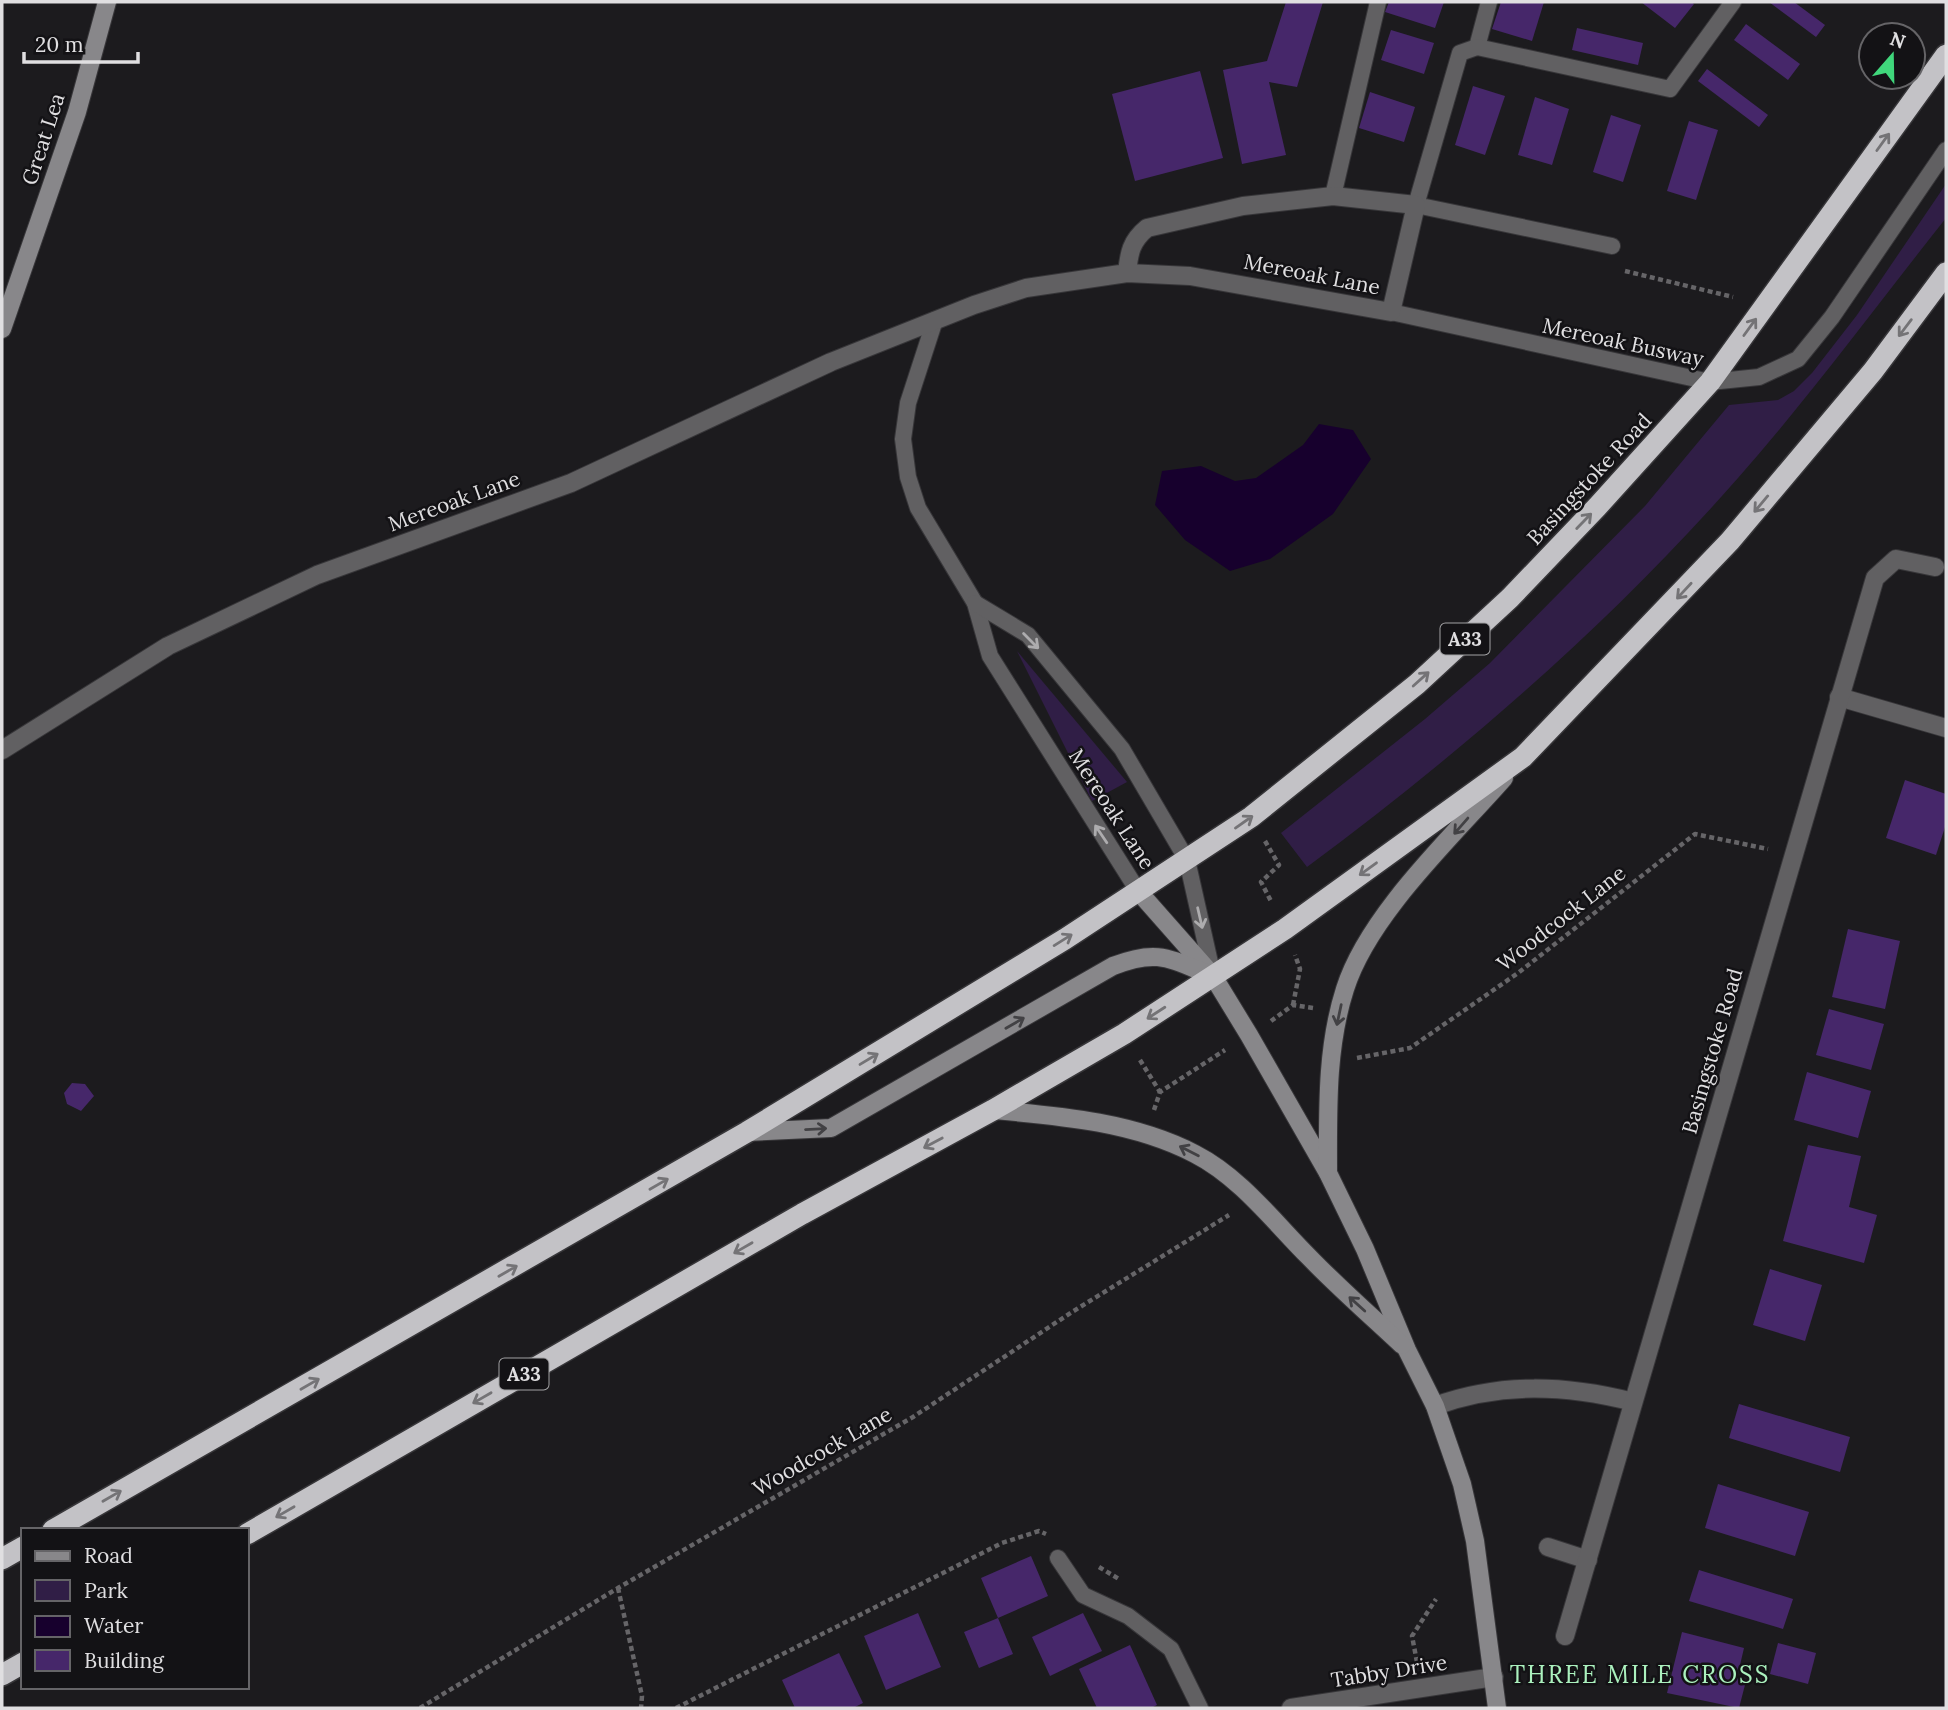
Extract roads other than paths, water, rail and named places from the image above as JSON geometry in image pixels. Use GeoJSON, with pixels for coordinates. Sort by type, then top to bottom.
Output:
{"type":"FeatureCollection","features":[{"type":"Feature","properties":{"kind":"highway","name":"Basingstoke Road"},"geometry":{"type":"LineString","coordinates":[[1138,891],[1251,817],[1417,684],[1510,598],[1606,498],[1710,382],[1946,55]]}},
{"type":"Feature","properties":{"kind":"highway","name":"A33"},"geometry":{"type":"LineString","coordinates":[[248,1533],[802,1214],[993,1110],[1124,1034],[1285,929],[1522,757],[1730,541],[1873,371],[1946,273]]}},
{"type":"Feature","properties":{"kind":"highway","name":"A33"},"geometry":{"type":"LineString","coordinates":[[56,1528],[747,1132],[1138,891]]}},
{"type":"Feature","properties":{"kind":"highway"},"geometry":{"type":"LineString","coordinates":[[2,1559],[21,1548]]}},
{"type":"Feature","properties":{"kind":"highway"},"geometry":{"type":"LineString","coordinates":[[2,1675],[21,1664]]}},
{"type":"Feature","properties":{"kind":"street","name":"Great Lea"},"geometry":{"type":"LineString","coordinates":[[2,328],[77,112],[107,2]]}},
{"type":"Feature","properties":{"kind":"street"},"geometry":{"type":"LineString","coordinates":[[1127,273],[1129,251],[1135,237],[1147,228],[1243,206],[1334,196],[1416,205]]}},
{"type":"Feature","properties":{"kind":"street","name":"Mereoak Lane"},"geometry":{"type":"LineString","coordinates":[[2,750],[168,646],[317,575],[571,483],[831,362],[935,320],[1026,288],[1127,273],[1190,276],[1391,312],[1416,205]]}},
{"type":"Feature","properties":{"kind":"street","name":"Basingstoke Road"},"geometry":{"type":"LineString","coordinates":[[1565,1636],[1875,578],[1896,559],[1936,567]]}},
{"type":"Feature","properties":{"kind":"street"},"geometry":{"type":"LineString","coordinates":[[1839,696],[1946,728]]}},
{"type":"Feature","properties":{"kind":"street"},"geometry":{"type":"LineString","coordinates":[[1328,1173],[1329,1071],[1339,1011],[1360,955],[1398,898],[1522,757]]}},
{"type":"Feature","properties":{"kind":"street"},"geometry":{"type":"LineString","coordinates":[[1138,891],[1213,976],[1328,1173],[1435,1406],[1467,1507],[1497,1708]]}},
{"type":"Feature","properties":{"kind":"street"},"geometry":{"type":"LineString","coordinates":[[747,1132],[831,1128],[1113,966],[1141,955],[1161,956],[1213,976]]}},
{"type":"Feature","properties":{"kind":"street"},"geometry":{"type":"LineString","coordinates":[[993,1110],[1059,1116],[1146,1134],[1198,1155],[1238,1184],[1333,1282],[1407,1350]]}},
{"type":"Feature","properties":{"kind":"street"},"geometry":{"type":"LineString","coordinates":[[1435,1406],[1469,1394],[1522,1387],[1593,1392],[1633,1402]]}},
{"type":"Feature","properties":{"kind":"street"},"geometry":{"type":"LineString","coordinates":[[1548,1547],[1588,1560]]}},
{"type":"Feature","properties":{"kind":"street","name":"Tabby Drive"},"geometry":{"type":"LineString","coordinates":[[1291,1708],[1494,1677]]}},
{"type":"Feature","properties":{"kind":"lane"},"geometry":{"type":"LineString","coordinates":[[1334,196],[1378,2]]}},
{"type":"Feature","properties":{"kind":"lane"},"geometry":{"type":"LineString","coordinates":[[1477,47],[1489,2]]}},
{"type":"Feature","properties":{"kind":"lane"},"geometry":{"type":"LineString","coordinates":[[1612,246],[1416,205],[1460,53],[1477,47],[1670,89],[1733,2]]}},
{"type":"Feature","properties":{"kind":"lane","name":"Mereoak Busway"},"geometry":{"type":"LineString","coordinates":[[1391,312],[1710,382],[1759,377],[1798,359],[1832,317],[1946,150]]}},
{"type":"Feature","properties":{"kind":"lane","name":"Mereoak Lane"},"geometry":{"type":"LineString","coordinates":[[935,320],[908,404],[903,439],[918,508],[975,603],[990,656],[1034,730],[1138,891]]}},
{"type":"Feature","properties":{"kind":"lane","name":"Mereoak Lane"},"geometry":{"type":"LineString","coordinates":[[975,603],[1028,635],[1073,688],[1122,750],[1187,860]]}},
{"type":"Feature","properties":{"kind":"lane"},"geometry":{"type":"LineString","coordinates":[[1187,860],[1213,976]]}},
{"type":"Feature","properties":{"kind":"lane"},"geometry":{"type":"LineString","coordinates":[[1058,1558],[1083,1595],[1128,1616],[1171,1649],[1200,1708]]}},
{"type":"Feature","properties":{"kind":"water"},"geometry":{"type":"Polygon","coordinates":[[[1319,424],[1353,430],[1371,459],[1333,514],[1270,559],[1230,571],[1185,540],[1155,505],[1162,471],[1201,466],[1235,481],[1256,478],[1303,445],[1319,424]]]}},
{"type":"Feature","properties":{"kind":"district","name":"THREE MILE CROSS"},"geometry":{"type":"Point","coordinates":[1640,1674]}}]}
